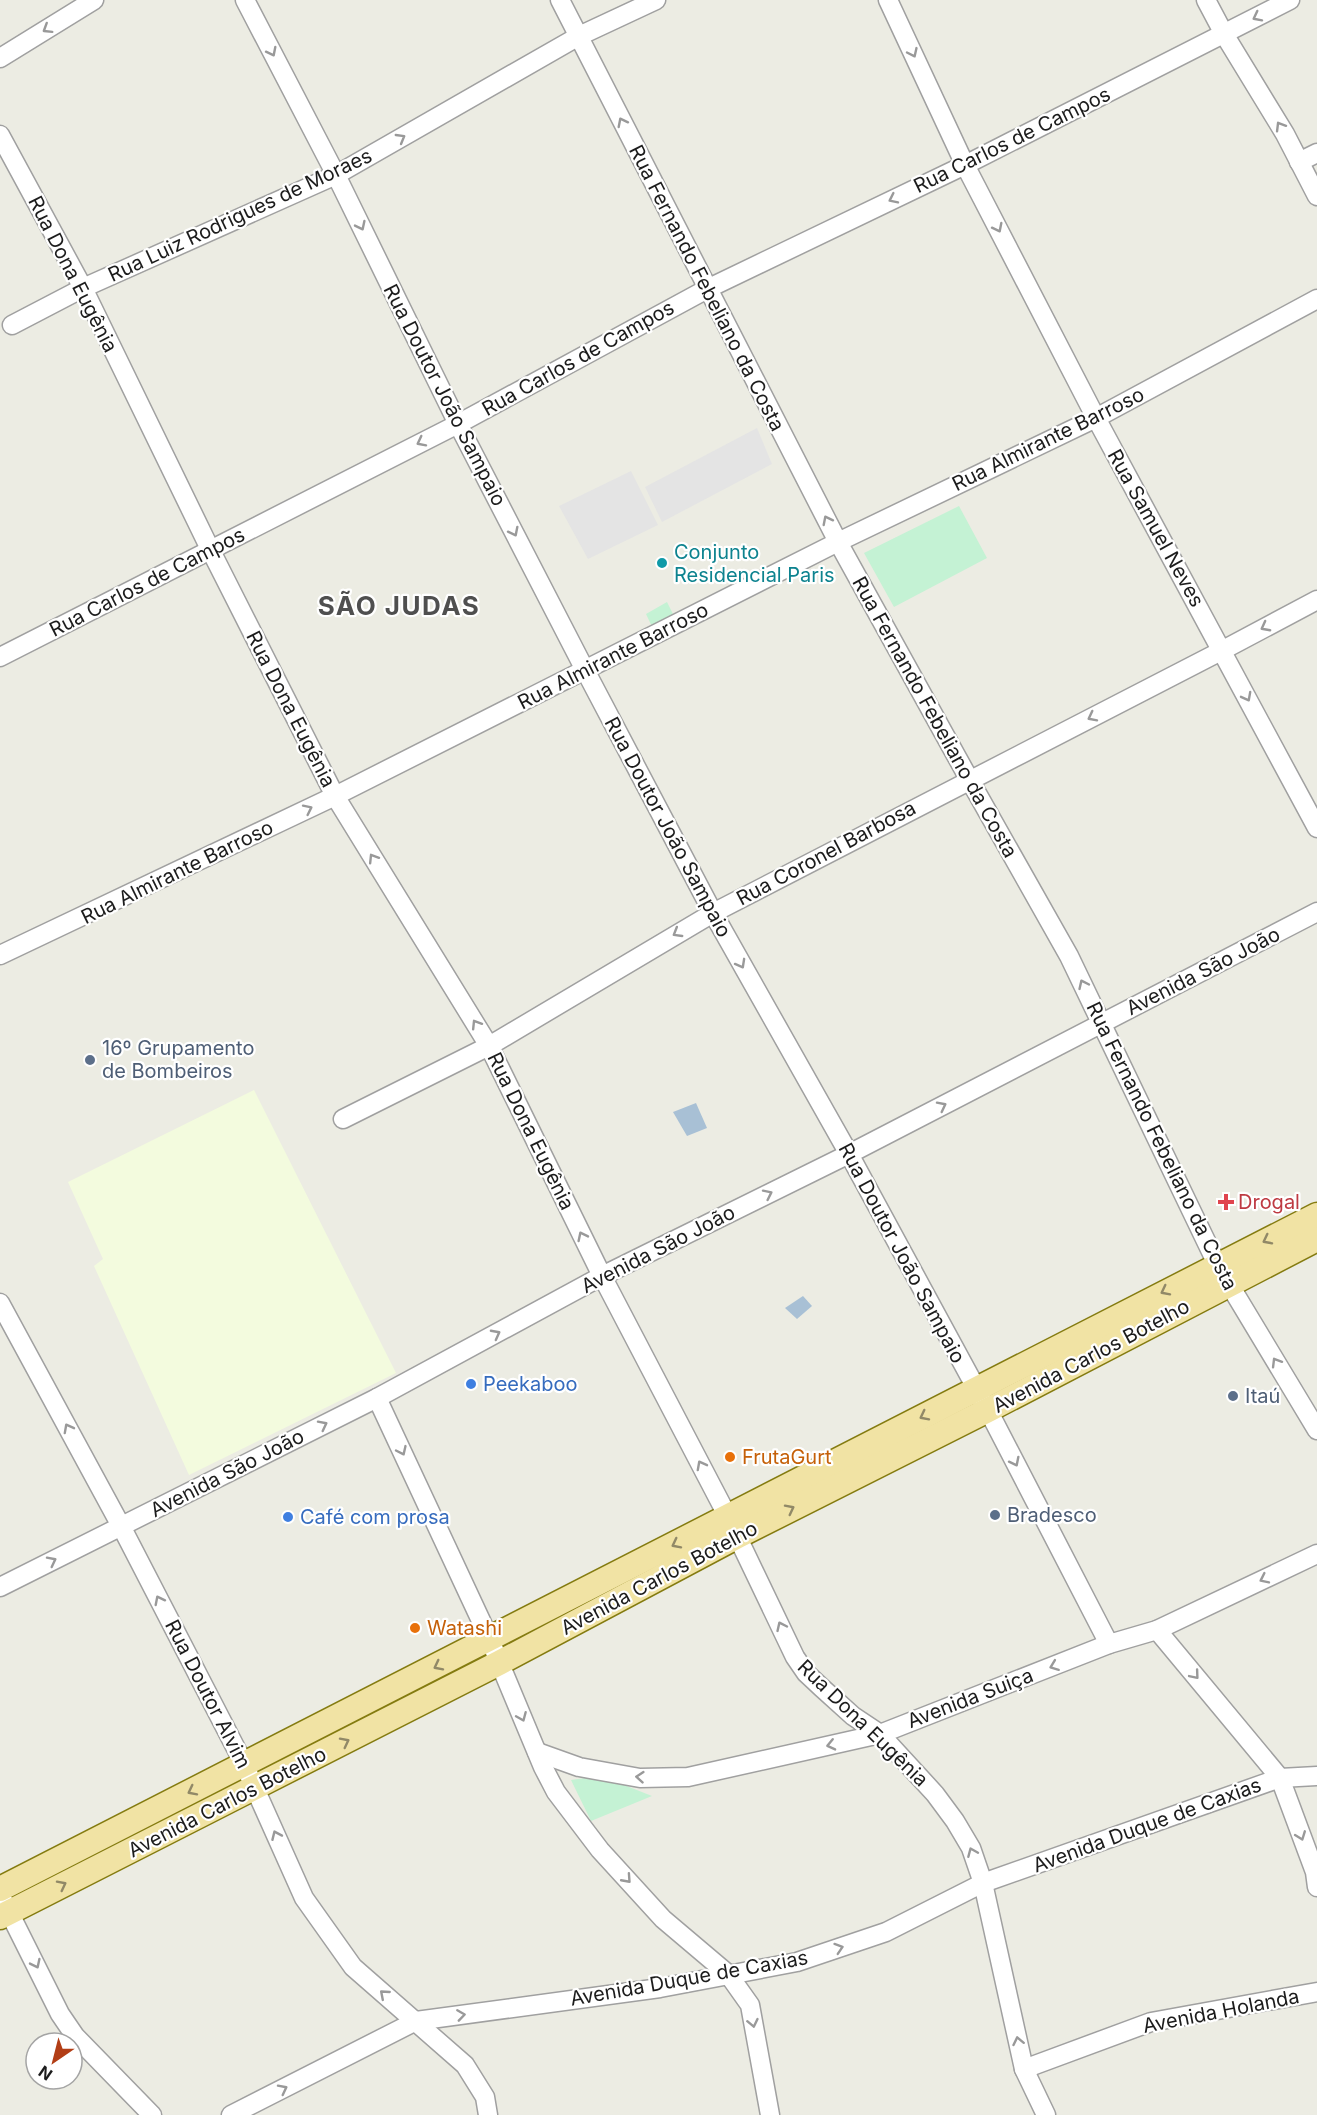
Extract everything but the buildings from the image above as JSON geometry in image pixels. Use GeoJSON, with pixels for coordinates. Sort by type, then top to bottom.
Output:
{"type":"FeatureCollection","features":[{"type":"Feature","properties":{"kind":"main road","name":"Avenida Carlos Botelho"},"geometry":{"type":"LineString","coordinates":[[0,1890],[490,1640],[988,1410],[1223,1274],[1317,1215]]}},
{"type":"Feature","properties":{"kind":"main road","name":"Avenida Carlos Botelho"},"geometry":{"type":"LineString","coordinates":[[3,1908],[255,1788],[499,1663],[733,1526],[976,1389],[1223,1274],[1317,1239]]}},
{"type":"Feature","properties":{"kind":"street"},"geometry":{"type":"LineString","coordinates":[[0,58],[94,0]]}},
{"type":"Feature","properties":{"kind":"street","name":"Rua Doutor João Sampaio"},"geometry":{"type":"LineString","coordinates":[[245,0],[336,176],[458,424],[585,670],[713,913],[849,1154],[988,1410],[1109,1644]]}},
{"type":"Feature","properties":{"kind":"street","name":"Rua Fernando Febeliano da Costa"},"geometry":{"type":"LineString","coordinates":[[560,0],[838,542],[1069,956],[1223,1274],[1317,1430]]}},
{"type":"Feature","properties":{"kind":"street","name":"Rua Luiz Rodrigues de Moraes"},"geometry":{"type":"LineString","coordinates":[[12,325],[82,288],[336,176],[579,36],[656,0]]}},
{"type":"Feature","properties":{"kind":"street","name":"Rua Samuel Neves"},"geometry":{"type":"LineString","coordinates":[[888,0],[965,165],[1096,418],[1317,828]]}},
{"type":"Feature","properties":{"kind":"street"},"geometry":{"type":"LineString","coordinates":[[1206,0],[1285,134],[1317,196]]}},
{"type":"Feature","properties":{"kind":"street","name":"Rua Carlos de Campos"},"geometry":{"type":"LineString","coordinates":[[0,657],[458,424],[707,288],[965,165],[1290,0]]}},
{"type":"Feature","properties":{"kind":"street","name":"Rua Dona Eugênia"},"geometry":{"type":"LineString","coordinates":[[0,135],[82,288],[335,796],[489,1046],[602,1276],[733,1526],[795,1657],[806,1673],[853,1716],[880,1734],[935,1794],[956,1821],[971,1848],[984,1883],[1024,2069],[1046,2115]]}},
{"type":"Feature","properties":{"kind":"street"},"geometry":{"type":"LineString","coordinates":[[1299,162],[1317,153]]}},
{"type":"Feature","properties":{"kind":"street","name":"Rua Almirante Barroso"},"geometry":{"type":"LineString","coordinates":[[0,956],[335,796],[838,542],[1096,418],[1317,299]]}},
{"type":"Feature","properties":{"kind":"street","name":"Rua Coronel Barbosa"},"geometry":{"type":"LineString","coordinates":[[343,1119],[489,1046],[713,913],[1317,600]]}},
{"type":"Feature","properties":{"kind":"street","name":"Avenida São João"},"geometry":{"type":"LineString","coordinates":[[0,1587],[377,1398],[602,1276],[849,1154],[1317,912]]}},
{"type":"Feature","properties":{"kind":"street","name":"Rua Doutor Alvim"},"geometry":{"type":"LineString","coordinates":[[0,1303],[121,1526],[244,1764],[304,1898],[353,1966],[465,2065],[485,2097],[488,2115]]}},
{"type":"Feature","properties":{"kind":"street"},"geometry":{"type":"LineString","coordinates":[[377,1398],[490,1640],[556,1792],[600,1850],[663,1919],[728,1974],[750,2005],[770,2115]]}},
{"type":"Feature","properties":{"kind":"street","name":"Avenida Suiça"},"geometry":{"type":"LineString","coordinates":[[537,1752],[579,1767],[640,1778],[688,1777],[880,1734],[1109,1644],[1157,1630],[1317,1554]]}},
{"type":"Feature","properties":{"kind":"street"},"geometry":{"type":"LineString","coordinates":[[1157,1630],[1280,1778],[1315,1872],[1317,1887]]}},
{"type":"Feature","properties":{"kind":"street","name":"Avenida Duque de Caxias"},"geometry":{"type":"LineString","coordinates":[[231,2115],[416,2021],[603,1996],[797,1962],[886,1932],[984,1883],[1280,1778],[1317,1776]]}},
{"type":"Feature","properties":{"kind":"street"},"geometry":{"type":"LineString","coordinates":[[3,1908],[75,2036],[152,2115]]}},
{"type":"Feature","properties":{"kind":"street","name":"Avenida Holanda"},"geometry":{"type":"LineString","coordinates":[[1024,2069],[1151,2022],[1317,1992]]}},
{"type":"Feature","properties":{"kind":"shaded area"},"geometry":{"type":"Polygon","coordinates":[[[757,428],[772,464],[662,522],[645,487],[757,428]]]}},
{"type":"Feature","properties":{"kind":"shaded area"},"geometry":{"type":"Polygon","coordinates":[[[631,471],[658,525],[588,559],[559,506],[631,471]]]}},
{"type":"Feature","properties":{"kind":"shaded area"},"geometry":{"type":"Polygon","coordinates":[[[959,506],[987,558],[894,607],[864,553],[959,506]]]}},
{"type":"Feature","properties":{"kind":"shaded area"},"geometry":{"type":"Polygon","coordinates":[[[667,602],[676,620],[654,631],[646,614],[667,602]]]}},
{"type":"Feature","properties":{"kind":"shaded area"},"geometry":{"type":"Polygon","coordinates":[[[254,1090],[396,1373],[189,1475],[94,1266],[103,1259],[68,1182],[254,1090]]]}},
{"type":"Feature","properties":{"kind":"shaded area"},"geometry":{"type":"Polygon","coordinates":[[[592,1777],[614,1781],[652,1796],[591,1821],[571,1780],[592,1777]]]}},
{"type":"Feature","properties":{"kind":"water"},"geometry":{"type":"Polygon","coordinates":[[[696,1103],[707,1128],[687,1136],[673,1112],[696,1103]]]}},
{"type":"Feature","properties":{"kind":"water"},"geometry":{"type":"Polygon","coordinates":[[[803,1296],[812,1306],[797,1319],[785,1308],[803,1296]]]}},
{"type":"Feature","properties":{"kind":"place","name":"Conjunto Residencial Paris"},"geometry":{"type":"Point","coordinates":[662,563]}},
{"type":"Feature","properties":{"kind":"place","name":"16º Grupamento de Bombeiros"},"geometry":{"type":"Point","coordinates":[90,1060]}},
{"type":"Feature","properties":{"kind":"place","name":"Drogal"},"geometry":{"type":"Point","coordinates":[1226,1202]}},
{"type":"Feature","properties":{"kind":"place","name":"Peekaboo"},"geometry":{"type":"Point","coordinates":[471,1384]}},
{"type":"Feature","properties":{"kind":"place","name":"Itaú"},"geometry":{"type":"Point","coordinates":[1233,1396]}},
{"type":"Feature","properties":{"kind":"place","name":"FrutaGurt"},"geometry":{"type":"Point","coordinates":[730,1457]}},
{"type":"Feature","properties":{"kind":"place","name":"Bradesco"},"geometry":{"type":"Point","coordinates":[995,1515]}},
{"type":"Feature","properties":{"kind":"place","name":"Café com prosa"},"geometry":{"type":"Point","coordinates":[288,1517]}},
{"type":"Feature","properties":{"kind":"place","name":"Watashi"},"geometry":{"type":"Point","coordinates":[415,1628]}},
{"type":"Feature","properties":{"kind":"district","name":"SÃO JUDAS"},"geometry":{"type":"Point","coordinates":[399,605]}}]}
